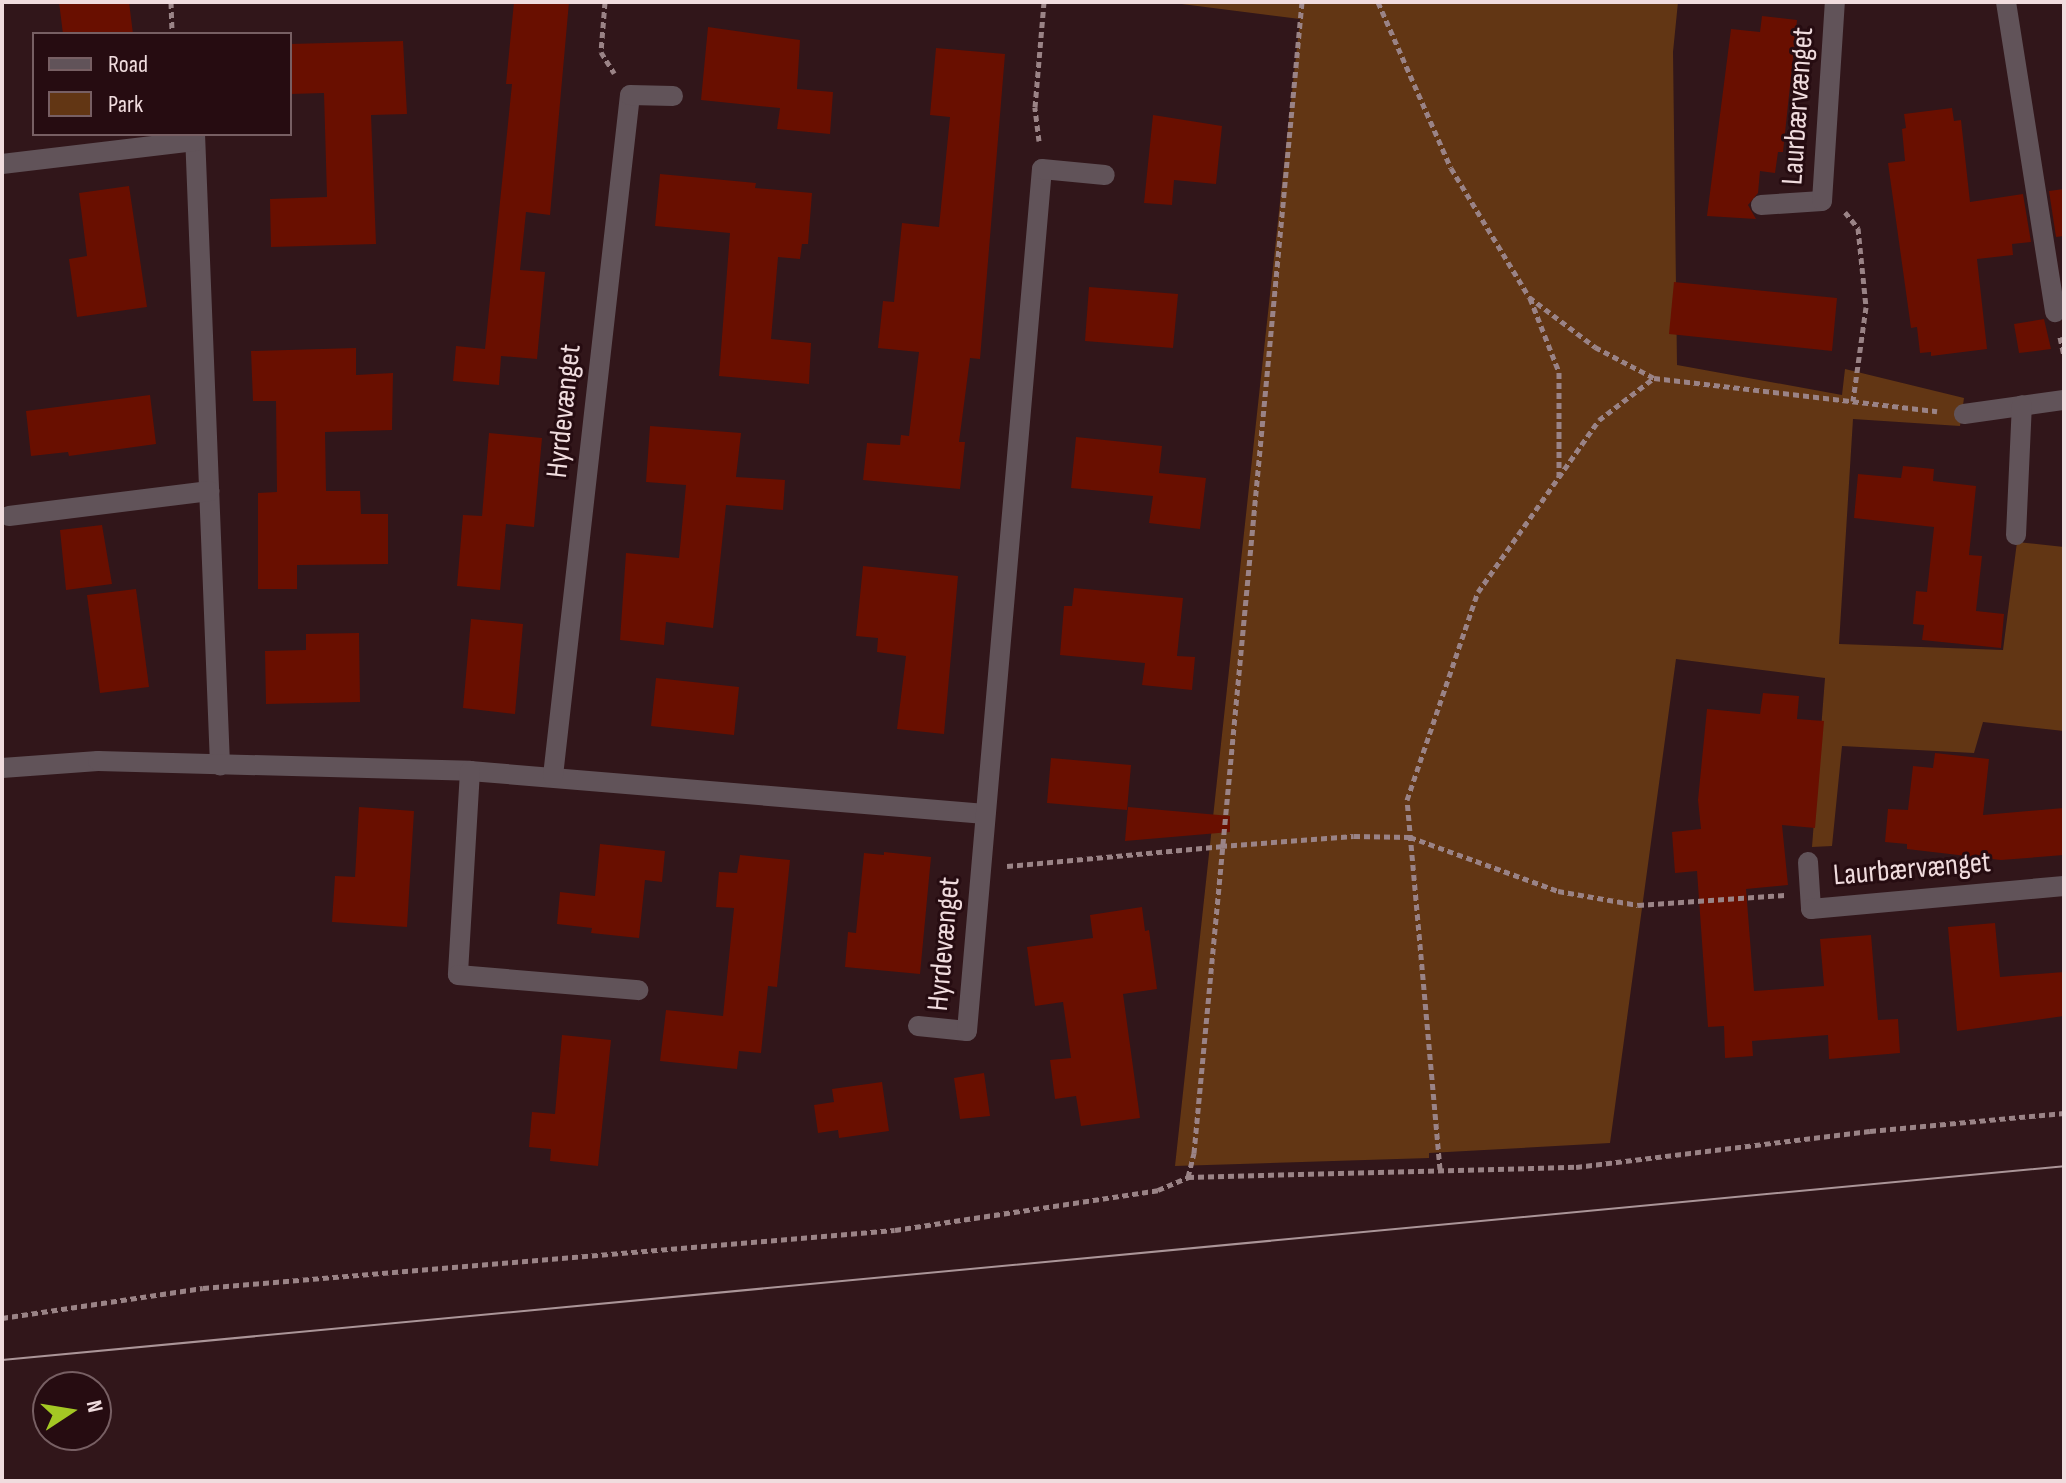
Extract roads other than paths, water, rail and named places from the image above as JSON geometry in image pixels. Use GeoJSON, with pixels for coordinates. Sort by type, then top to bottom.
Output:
{"type":"FeatureCollection","features":[{"type":"Feature","properties":{"kind":"street","name":"Laurbærvænget"},"geometry":{"type":"LineString","coordinates":[[1761,205],[1822,201],[1835,2]]}},
{"type":"Feature","properties":{"kind":"street"},"geometry":{"type":"LineString","coordinates":[[2006,2],[2055,312]]}},
{"type":"Feature","properties":{"kind":"street","name":"Hyrdevænget"},"geometry":{"type":"LineString","coordinates":[[553,776],[630,95],[673,96]]}},
{"type":"Feature","properties":{"kind":"street"},"geometry":{"type":"LineString","coordinates":[[2,164],[195,138],[220,766]]}},
{"type":"Feature","properties":{"kind":"street","name":"Hyrdevænget"},"geometry":{"type":"LineString","coordinates":[[918,1026],[967,1031],[1042,169],[1105,175]]}},
{"type":"Feature","properties":{"kind":"street"},"geometry":{"type":"LineString","coordinates":[[1964,414],[2064,400]]}},
{"type":"Feature","properties":{"kind":"street"},"geometry":{"type":"LineString","coordinates":[[2016,535],[2022,405]]}},
{"type":"Feature","properties":{"kind":"street"},"geometry":{"type":"LineString","coordinates":[[9,516],[209,491]]}},
{"type":"Feature","properties":{"kind":"street"},"geometry":{"type":"LineString","coordinates":[[2,768],[98,761],[470,771],[985,814]]}},
{"type":"Feature","properties":{"kind":"street"},"geometry":{"type":"LineString","coordinates":[[470,771],[458,975],[638,990]]}},
{"type":"Feature","properties":{"kind":"street","name":"Laurbærvænget"},"geometry":{"type":"LineString","coordinates":[[1808,862],[1811,909],[2064,886]]}},
{"type":"Feature","properties":{"kind":"tram line"},"geometry":{"type":"LineString","coordinates":[[2,1360],[2064,1166]]}}]}
